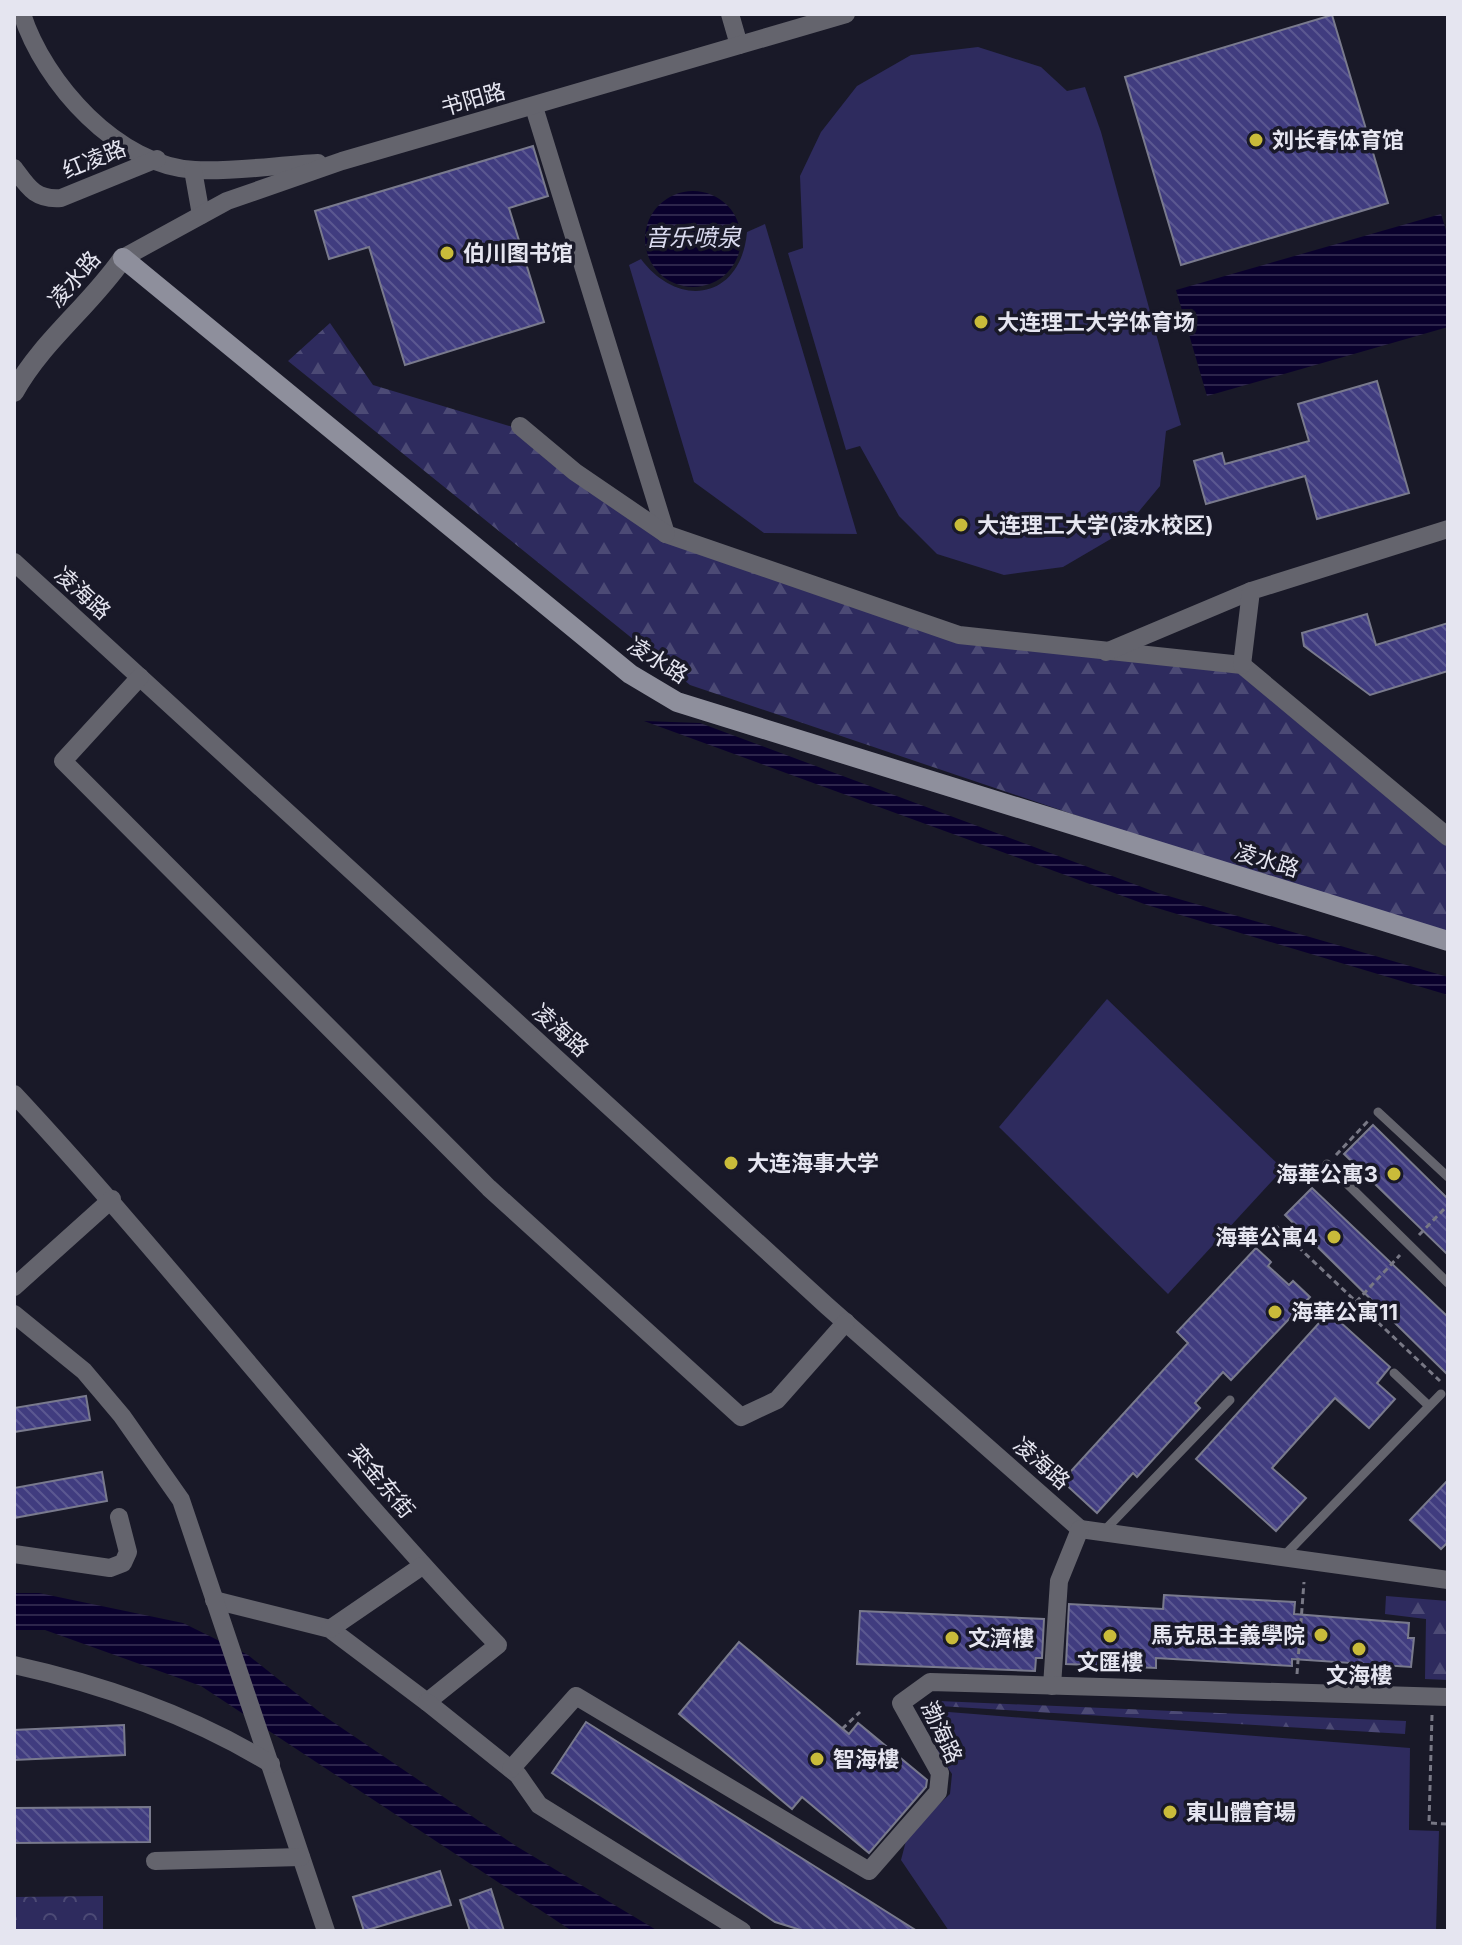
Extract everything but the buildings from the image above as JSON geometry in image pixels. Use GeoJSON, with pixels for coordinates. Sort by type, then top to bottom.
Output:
{"type":"FeatureCollection","features":[{"type":"Feature","properties":{"kind":"main road","name":"凌水路"},"geometry":{"type":"LineString","coordinates":[[123,258],[630,674],[677,702],[1448,941]]}},
{"type":"Feature","properties":{"kind":"street"},"geometry":{"type":"LineString","coordinates":[[22,14],[32,44],[75,105],[132,152],[193,170],[342,161]]}},
{"type":"Feature","properties":{"kind":"street"},"geometry":{"type":"LineString","coordinates":[[730,14],[739,45]]}},
{"type":"Feature","properties":{"kind":"street","name":"书阳路"},"geometry":{"type":"LineString","coordinates":[[123,258],[227,201],[342,161],[846,14]]}},
{"type":"Feature","properties":{"kind":"street"},"geometry":{"type":"LineString","coordinates":[[534,107],[666,534]]}},
{"type":"Feature","properties":{"kind":"street","name":"红凌路"},"geometry":{"type":"LineString","coordinates":[[14,168],[32,193],[44,199],[61,198],[157,159]]}},
{"type":"Feature","properties":{"kind":"street"},"geometry":{"type":"LineString","coordinates":[[193,170],[201,215]]}},
{"type":"Feature","properties":{"kind":"street","name":"凌水路"},"geometry":{"type":"LineString","coordinates":[[14,392],[28,367],[109,279],[123,258]]}},
{"type":"Feature","properties":{"kind":"street"},"geometry":{"type":"LineString","coordinates":[[520,426],[575,472],[666,534],[959,635],[1104,653],[1242,665],[1448,837]]}},
{"type":"Feature","properties":{"kind":"street"},"geometry":{"type":"LineString","coordinates":[[1104,653],[1251,591],[1448,529]]}},
{"type":"Feature","properties":{"kind":"street","name":"凌海路"},"geometry":{"type":"LineString","coordinates":[[14,562],[846,1322],[1080,1529]]}},
{"type":"Feature","properties":{"kind":"street"},"geometry":{"type":"LineString","coordinates":[[1242,665],[1251,591]]}},
{"type":"Feature","properties":{"kind":"street"},"geometry":{"type":"LineString","coordinates":[[140,677],[63,761],[500,1198],[741,1417],[777,1400],[846,1322]]}},
{"type":"Feature","properties":{"kind":"street","name":"栾金东街"},"geometry":{"type":"LineString","coordinates":[[14,1094],[112,1199],[422,1566],[498,1645],[427,1702]]}},
{"type":"Feature","properties":{"kind":"street"},"geometry":{"type":"LineString","coordinates":[[14,1287],[112,1199]]}},
{"type":"Feature","properties":{"kind":"street"},"geometry":{"type":"LineString","coordinates":[[14,1314],[84,1371],[122,1416],[181,1500],[326,1931]]}},
{"type":"Feature","properties":{"kind":"street"},"geometry":{"type":"LineString","coordinates":[[14,1554],[110,1568],[123,1563],[128,1552],[119,1517]]}},
{"type":"Feature","properties":{"kind":"street"},"geometry":{"type":"LineString","coordinates":[[1052,1686],[1059,1581],[1080,1529],[1448,1580]]}},
{"type":"Feature","properties":{"kind":"street"},"geometry":{"type":"LineString","coordinates":[[330,1629],[422,1566]]}},
{"type":"Feature","properties":{"kind":"street"},"geometry":{"type":"LineString","coordinates":[[217,1609],[330,1629],[511,1769],[539,1805],[742,1931]]}},
{"type":"Feature","properties":{"kind":"street"},"geometry":{"type":"LineString","coordinates":[[14,1665],[116,1691],[167,1710],[269,1758]]}},
{"type":"Feature","properties":{"kind":"street","name":"渤海路"},"geometry":{"type":"LineString","coordinates":[[511,1769],[576,1696],[869,1871],[938,1792],[940,1773],[901,1703],[930,1682],[1448,1697]]}},
{"type":"Feature","properties":{"kind":"street"},"geometry":{"type":"LineString","coordinates":[[155,1861],[301,1857]]}},
{"type":"Feature","properties":{"kind":"lane"},"geometry":{"type":"LineString","coordinates":[[1378,1112],[1448,1177]]}},
{"type":"Feature","properties":{"kind":"lane"},"geometry":{"type":"LineString","coordinates":[[1327,1164],[1448,1283]]}},
{"type":"Feature","properties":{"kind":"lane"},"geometry":{"type":"LineString","coordinates":[[1394,1373],[1429,1406]]}},
{"type":"Feature","properties":{"kind":"lane"},"geometry":{"type":"LineString","coordinates":[[1282,1558],[1444,1391]]}},
{"type":"Feature","properties":{"kind":"lane"},"geometry":{"type":"LineString","coordinates":[[1103,1532],[1230,1400]]}},
{"type":"Feature","properties":{"kind":"path"},"geometry":{"type":"LineString","coordinates":[[1327,1164],[1378,1112]]}},
{"type":"Feature","properties":{"kind":"path"},"geometry":{"type":"LineString","coordinates":[[1276,1226],[1444,1391]]}},
{"type":"Feature","properties":{"kind":"path"},"geometry":{"type":"LineString","coordinates":[[1296,1693],[1304,1582]]}},
{"type":"Feature","properties":{"kind":"path"},"geometry":{"type":"LineString","coordinates":[[842,1729],[860,1712]]}},
{"type":"Feature","properties":{"kind":"path"},"geometry":{"type":"LineString","coordinates":[[1433,1727],[1429,1823],[1448,1824]]}},
{"type":"Feature","properties":{"kind":"green space","name":"大连理工大学体育场"},"geometry":{"type":"Polygon","coordinates":[[[978,47],[1041,67],[1067,91],[1085,87],[1101,132],[1181,425],[1166,431],[1160,486],[1121,533],[1063,567],[1004,575],[937,554],[899,516],[860,446],[846,450],[788,253],[803,248],[800,176],[821,132],[857,86],[911,55],[978,47]]]}},
{"type":"Feature","properties":{"kind":"green space"},"geometry":{"type":"Polygon","coordinates":[[[765,224],[857,534],[764,533],[694,482],[629,265],[641,259],[656,275],[673,286],[690,291],[706,290],[721,283],[733,272],[742,254],[747,232],[765,224]]]}},
{"type":"Feature","properties":{"kind":"green space"},"geometry":{"type":"Polygon","coordinates":[[[330,323],[373,385],[526,431],[666,534],[959,635],[1242,665],[1448,838],[1448,941],[690,685],[288,361],[330,323]]]}},
{"type":"Feature","properties":{"kind":"green space"},"geometry":{"type":"Polygon","coordinates":[[[1107,999],[1283,1169],[1168,1294],[999,1127],[1107,999]]]}},
{"type":"Feature","properties":{"kind":"green space"},"geometry":{"type":"Polygon","coordinates":[[[1386,1596],[1448,1601],[1448,1680],[1425,1679],[1426,1619],[1385,1614],[1386,1596]]]}},
{"type":"Feature","properties":{"kind":"green space"},"geometry":{"type":"Polygon","coordinates":[[[939,1701],[1406,1721],[1405,1734],[939,1706],[939,1701]]]}},
{"type":"Feature","properties":{"kind":"green space","name":"東山體育場"},"geometry":{"type":"Polygon","coordinates":[[[936,1711],[1410,1748],[1409,1830],[1439,1831],[1436,1931],[949,1931],[901,1860],[908,1833],[950,1794],[952,1774],[937,1751],[936,1711]]]}},
{"type":"Feature","properties":{"kind":"green space"},"geometry":{"type":"Polygon","coordinates":[[[103,1896],[103,1931],[14,1931],[14,1897],[103,1896]]]}},
{"type":"Feature","properties":{"kind":"water","name":"音乐喷泉"},"geometry":{"type":"Polygon","coordinates":[[[693,191],[711,195],[727,205],[737,221],[741,239],[737,257],[727,273],[711,283],[693,287],[675,283],[659,273],[649,257],[645,239],[649,221],[659,205],[675,195],[693,191]]]}},
{"type":"Feature","properties":{"kind":"water"},"geometry":{"type":"Polygon","coordinates":[[[1441,214],[1448,237],[1448,327],[1207,396],[1176,290],[1441,214]]]}},
{"type":"Feature","properties":{"kind":"water"},"geometry":{"type":"Polygon","coordinates":[[[644,721],[700,723],[1158,893],[1448,977],[1448,995],[1147,905],[644,721]]]}},
{"type":"Feature","properties":{"kind":"water"},"geometry":{"type":"Polygon","coordinates":[[[14,1593],[39,1593],[183,1623],[248,1655],[327,1718],[516,1846],[658,1931],[572,1931],[201,1686],[45,1630],[14,1630],[14,1593]]]}},
{"type":"Feature","properties":{"kind":"place","name":"刘长春体育馆"},"geometry":{"type":"Point","coordinates":[1256,140]}},
{"type":"Feature","properties":{"kind":"place","name":"伯川图书馆"},"geometry":{"type":"Point","coordinates":[447,253]}},
{"type":"Feature","properties":{"kind":"place","name":"大连理工大学体育场"},"geometry":{"type":"Point","coordinates":[981,322]}},
{"type":"Feature","properties":{"kind":"place","name":"大连理工大学(凌水校区)"},"geometry":{"type":"Point","coordinates":[961,525]}},
{"type":"Feature","properties":{"kind":"place","name":"大连海事大学"},"geometry":{"type":"Point","coordinates":[731,1163]}},
{"type":"Feature","properties":{"kind":"place","name":"海華公寓3"},"geometry":{"type":"Point","coordinates":[1394,1174]}},
{"type":"Feature","properties":{"kind":"place","name":"海華公寓4"},"geometry":{"type":"Point","coordinates":[1334,1237]}},
{"type":"Feature","properties":{"kind":"place","name":"海華公寓11"},"geometry":{"type":"Point","coordinates":[1275,1312]}},
{"type":"Feature","properties":{"kind":"place","name":"馬克思主義學院"},"geometry":{"type":"Point","coordinates":[1321,1635]}},
{"type":"Feature","properties":{"kind":"place","name":"文匯樓"},"geometry":{"type":"Point","coordinates":[1110,1636]}},
{"type":"Feature","properties":{"kind":"place","name":"文濟樓"},"geometry":{"type":"Point","coordinates":[952,1638]}},
{"type":"Feature","properties":{"kind":"place","name":"文海樓"},"geometry":{"type":"Point","coordinates":[1359,1649]}},
{"type":"Feature","properties":{"kind":"place","name":"智海樓"},"geometry":{"type":"Point","coordinates":[817,1759]}},
{"type":"Feature","properties":{"kind":"place","name":"東山體育場"},"geometry":{"type":"Point","coordinates":[1170,1812]}}]}
